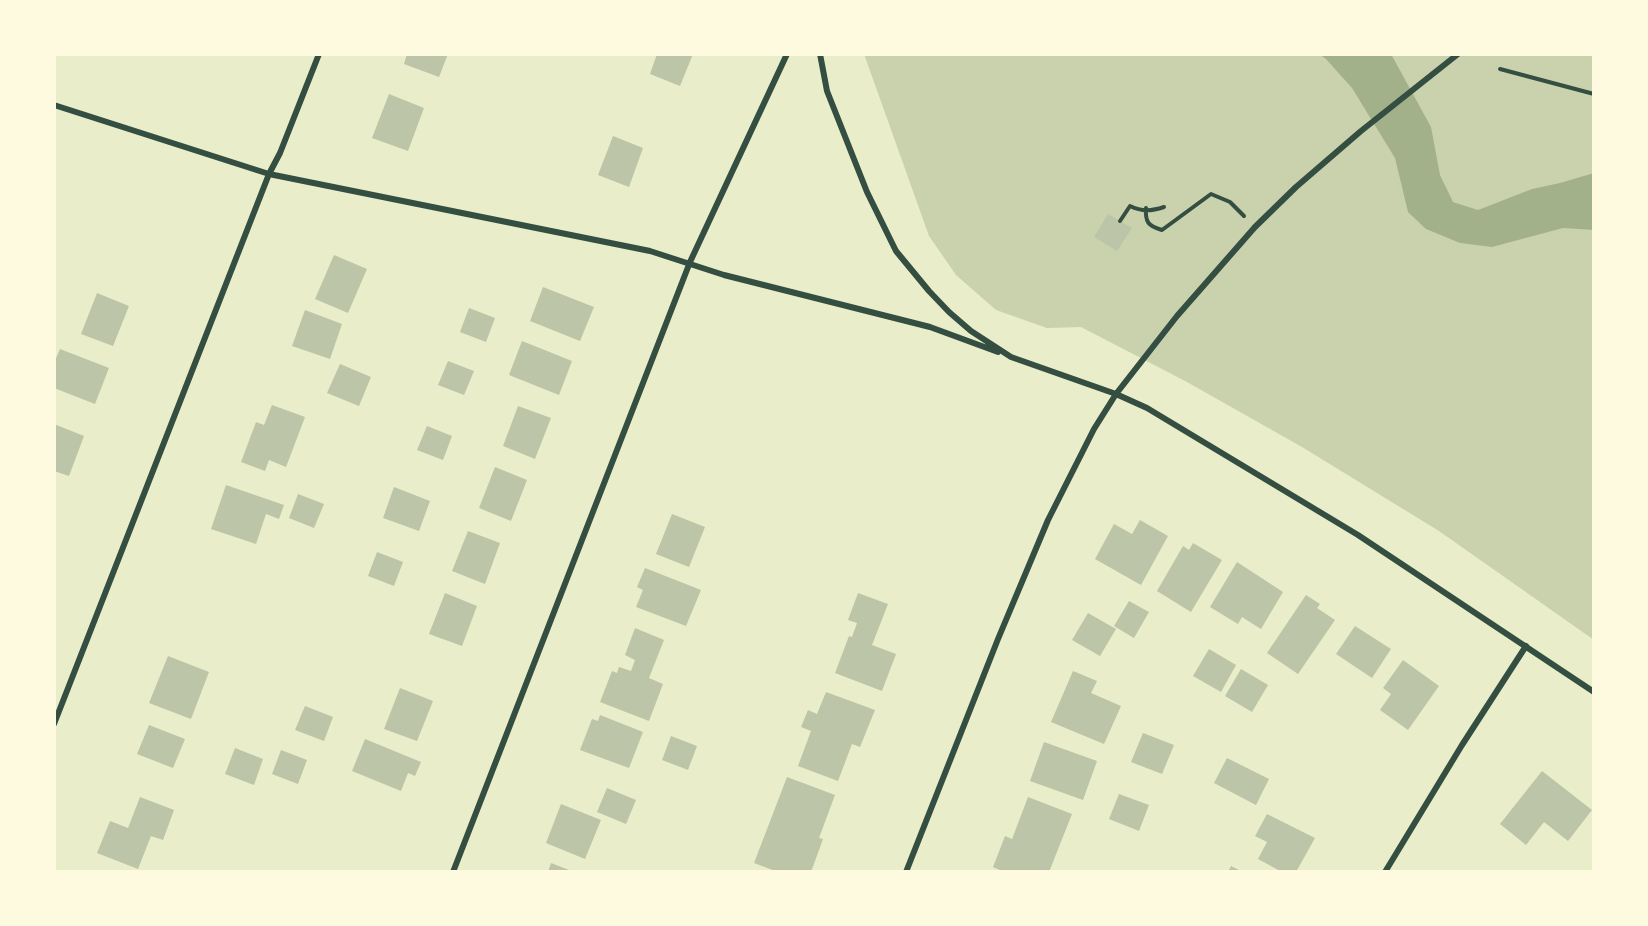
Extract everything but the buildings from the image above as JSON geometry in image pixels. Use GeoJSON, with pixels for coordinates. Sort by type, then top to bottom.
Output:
{"type":"FeatureCollection","features":[{"type":"Feature","properties":{"kind":"street"},"geometry":{"type":"LineString","coordinates":[[54,724],[269,174],[280,153],[319,54]]}},
{"type":"Feature","properties":{"kind":"street"},"geometry":{"type":"LineString","coordinates":[[453,872],[690,262],[787,54]]}},
{"type":"Feature","properties":{"kind":"street"},"geometry":{"type":"LineString","coordinates":[[820,54],[831,101],[867,192],[896,251],[949,312],[971,331],[1011,357]]}},
{"type":"Feature","properties":{"kind":"street"},"geometry":{"type":"LineString","coordinates":[[906,872],[998,639],[1048,520],[1094,429],[1116,394],[1177,316],[1255,227],[1296,187],[1361,131],[1458,54]]}},
{"type":"Feature","properties":{"kind":"street"},"geometry":{"type":"LineString","coordinates":[[54,105],[269,174],[650,251],[690,262],[724,275],[930,327],[1116,394],[1147,408],[1358,535],[1594,692]]}},
{"type":"Feature","properties":{"kind":"street"},"geometry":{"type":"LineString","coordinates":[[1385,872],[1462,745],[1526,646]]}},
{"type":"Feature","properties":{"kind":"path"},"geometry":{"type":"LineString","coordinates":[[1500,69],[1594,94]]}},
{"type":"Feature","properties":{"kind":"path"},"geometry":{"type":"LineString","coordinates":[[1146,209],[1145,219],[1151,227],[1162,230],[1211,194],[1230,202],[1255,227]]}},
{"type":"Feature","properties":{"kind":"path"},"geometry":{"type":"LineString","coordinates":[[1120,221],[1130,206],[1138,210],[1164,207]]}},
{"type":"Feature","properties":{"kind":"shaded area"},"geometry":{"type":"Polygon","coordinates":[[[864,54],[1594,54],[1594,640],[1439,531],[1302,447],[1187,382],[1081,327],[1047,328],[996,310],[956,275],[929,236],[864,54]]]}},
{"type":"Feature","properties":{"kind":"shaded area"},"geometry":{"type":"Polygon","coordinates":[[[1319,54],[1391,54],[1431,127],[1440,175],[1453,202],[1478,210],[1532,189],[1594,173],[1594,230],[1563,228],[1492,247],[1460,243],[1426,229],[1408,212],[1395,158],[1352,88],[1319,54]]]}}]}
